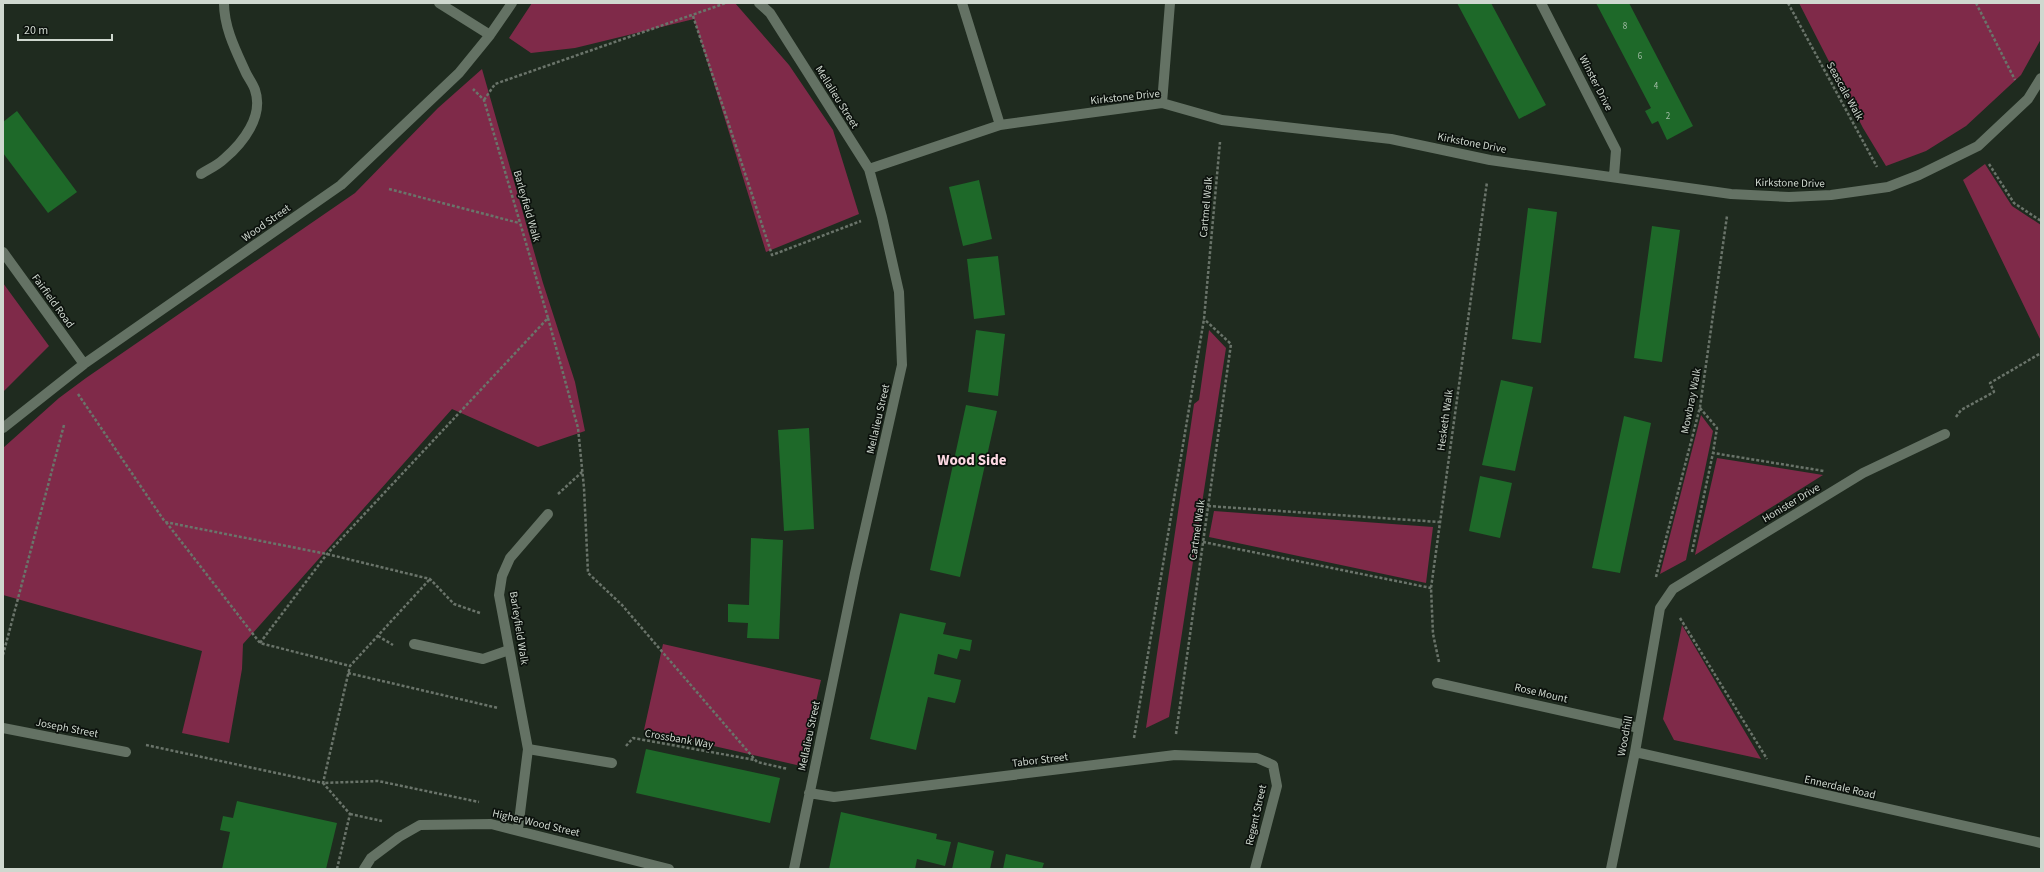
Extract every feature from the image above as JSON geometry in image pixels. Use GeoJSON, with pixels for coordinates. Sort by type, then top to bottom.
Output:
{"type":"FeatureCollection","features":[{"type":"Feature","properties":{"kind":"street"},"geometry":{"type":"LineString","coordinates":[[201,174],[224,160],[239,145],[256,114],[257,102],[255,89],[230,38],[224,12],[224,3]]}},
{"type":"Feature","properties":{"kind":"street"},"geometry":{"type":"LineString","coordinates":[[439,3],[490,35]]}},
{"type":"Feature","properties":{"kind":"street","name":"Wood Street"},"geometry":{"type":"LineString","coordinates":[[3,428],[84,364],[341,185],[459,73],[490,35],[512,3]]}},
{"type":"Feature","properties":{"kind":"street","name":"Mellalieu Street"},"geometry":{"type":"LineString","coordinates":[[759,3],[770,13],[869,169],[882,217],[899,292],[902,365],[809,793],[794,869]]}},
{"type":"Feature","properties":{"kind":"street"},"geometry":{"type":"LineString","coordinates":[[962,3],[1000,125]]}},
{"type":"Feature","properties":{"kind":"street"},"geometry":{"type":"LineString","coordinates":[[1162,103],[1170,3]]}},
{"type":"Feature","properties":{"kind":"street","name":"Winster Drive"},"geometry":{"type":"LineString","coordinates":[[1541,3],[1616,150],[1614,176]]}},
{"type":"Feature","properties":{"kind":"street","name":"Kirkstone Drive"},"geometry":{"type":"LineString","coordinates":[[869,169],[1000,125],[1162,103],[1222,120],[1391,139],[1490,160],[1614,176],[1731,194],[1789,197],[1832,195],[1888,187],[1919,175],[1978,146],[2028,99],[2041,78]]}},
{"type":"Feature","properties":{"kind":"street","name":"Fairfield Road"},"geometry":{"type":"LineString","coordinates":[[3,252],[84,364]]}},
{"type":"Feature","properties":{"kind":"street","name":"Honister Drive"},"geometry":{"type":"LineString","coordinates":[[1660,608],[1672,589],[1863,473],[1945,434]]}},
{"type":"Feature","properties":{"kind":"street","name":"Barleyfield Walk"},"geometry":{"type":"LineString","coordinates":[[518,829],[528,749],[499,595],[502,576],[510,558],[548,514]]}},
{"type":"Feature","properties":{"kind":"street","name":"Woodhill"},"geometry":{"type":"LineString","coordinates":[[1611,869],[1635,752],[1660,608]]}},
{"type":"Feature","properties":{"kind":"street"},"geometry":{"type":"LineString","coordinates":[[414,644],[483,659],[509,650]]}},
{"type":"Feature","properties":{"kind":"street","name":"Rose Mount"},"geometry":{"type":"LineString","coordinates":[[1437,683],[1639,728]]}},
{"type":"Feature","properties":{"kind":"street","name":"Joseph Street"},"geometry":{"type":"LineString","coordinates":[[3,728],[126,752]]}},
{"type":"Feature","properties":{"kind":"street"},"geometry":{"type":"LineString","coordinates":[[528,749],[612,764]]}},
{"type":"Feature","properties":{"kind":"street","name":"Ennerdale Road"},"geometry":{"type":"LineString","coordinates":[[1635,752],[2041,844]]}},
{"type":"Feature","properties":{"kind":"street","name":"Tabor Street"},"geometry":{"type":"LineString","coordinates":[[809,793],[834,797],[1175,755],[1257,758],[1273,765]]}},
{"type":"Feature","properties":{"kind":"street","name":"Regent Street"},"geometry":{"type":"LineString","coordinates":[[1257,868],[1277,786],[1273,765]]}},
{"type":"Feature","properties":{"kind":"street","name":"Higher Wood Street"},"geometry":{"type":"LineString","coordinates":[[364,869],[371,858],[399,837],[420,825],[491,824],[518,829],[669,869]]}},
{"type":"Feature","properties":{"kind":"path"},"geometry":{"type":"LineString","coordinates":[[726,3],[693,16],[772,255],[857,222],[882,217]]}},
{"type":"Feature","properties":{"kind":"path","name":"Seascale Walk"},"geometry":{"type":"LineString","coordinates":[[1788,3],[1888,187]]}},
{"type":"Feature","properties":{"kind":"path"},"geometry":{"type":"LineString","coordinates":[[1976,3],[2017,85],[2028,99]]}},
{"type":"Feature","properties":{"kind":"path","name":"Barleyfield Walk"},"geometry":{"type":"LineString","coordinates":[[693,16],[494,84],[484,100],[548,318],[578,428],[588,573],[622,605],[756,760]]}},
{"type":"Feature","properties":{"kind":"path","name":"Cartmel Walk"},"geometry":{"type":"LineString","coordinates":[[1130,761],[1204,319],[1222,120]]}},
{"type":"Feature","properties":{"kind":"path"},"geometry":{"type":"LineString","coordinates":[[1978,146],[2014,203],[2041,221]]}},
{"type":"Feature","properties":{"kind":"path","name":"Hesketh Walk"},"geometry":{"type":"LineString","coordinates":[[1437,683],[1441,668],[1433,634],[1431,588],[1490,160]]}},
{"type":"Feature","properties":{"kind":"path"},"geometry":{"type":"LineString","coordinates":[[389,189],[520,223]]}},
{"type":"Feature","properties":{"kind":"path","name":"Mowbray Walk"},"geometry":{"type":"LineString","coordinates":[[1660,608],[1655,574],[1700,408],[1731,194]]}},
{"type":"Feature","properties":{"kind":"path"},"geometry":{"type":"LineString","coordinates":[[260,643],[327,554],[548,318]]}},
{"type":"Feature","properties":{"kind":"path","name":"Cartmel Walk"},"geometry":{"type":"LineString","coordinates":[[1175,755],[1177,721],[1230,344],[1204,319]]}},
{"type":"Feature","properties":{"kind":"path"},"geometry":{"type":"LineString","coordinates":[[1945,434],[1961,410],[1994,392],[1990,383],[2041,353]]}},
{"type":"Feature","properties":{"kind":"path"},"geometry":{"type":"LineString","coordinates":[[67,377],[166,522],[260,643],[350,666]]}},
{"type":"Feature","properties":{"kind":"path"},"geometry":{"type":"LineString","coordinates":[[1694,576],[1692,553],[1717,428],[1700,408]]}},
{"type":"Feature","properties":{"kind":"path"},"geometry":{"type":"LineString","coordinates":[[3,655],[64,425]]}},
{"type":"Feature","properties":{"kind":"path"},"geometry":{"type":"LineString","coordinates":[[1713,453],[1841,473],[1848,482]]}},
{"type":"Feature","properties":{"kind":"path"},"geometry":{"type":"LineString","coordinates":[[548,514],[556,496],[582,471]]}},
{"type":"Feature","properties":{"kind":"path"},"geometry":{"type":"LineString","coordinates":[[1208,506],[1439,522]]}},
{"type":"Feature","properties":{"kind":"path"},"geometry":{"type":"LineString","coordinates":[[166,522],[327,554],[430,579],[454,604],[503,620]]}},
{"type":"Feature","properties":{"kind":"path"},"geometry":{"type":"LineString","coordinates":[[1203,542],[1431,588]]}},
{"type":"Feature","properties":{"kind":"path"},"geometry":{"type":"LineString","coordinates":[[323,783],[350,666],[430,579]]}},
{"type":"Feature","properties":{"kind":"path"},"geometry":{"type":"LineString","coordinates":[[1660,608],[1682,619],[1769,762],[1765,782]]}},
{"type":"Feature","properties":{"kind":"path"},"geometry":{"type":"LineString","coordinates":[[348,673],[522,713]]}},
{"type":"Feature","properties":{"kind":"path","name":"Crossbank Way"},"geometry":{"type":"LineString","coordinates":[[612,764],[633,738],[756,760]]}},
{"type":"Feature","properties":{"kind":"path"},"geometry":{"type":"LineString","coordinates":[[126,752],[145,745],[323,783],[378,781],[478,801],[491,824]]}},
{"type":"Feature","properties":{"kind":"path"},"geometry":{"type":"LineString","coordinates":[[756,760],[788,769]]}},
{"type":"Feature","properties":{"kind":"path"},"geometry":{"type":"LineString","coordinates":[[323,783],[350,814],[388,823],[399,837]]}},
{"type":"Feature","properties":{"kind":"path"},"geometry":{"type":"LineString","coordinates":[[337,869],[350,814]]}},
{"type":"Feature","properties":{"kind":"shaded area"},"geometry":{"type":"Polygon","coordinates":[[[532,3],[735,3],[789,65],[833,130],[859,214],[766,252],[694,19],[575,48],[531,53],[509,38],[532,3]]]}},
{"type":"Feature","properties":{"kind":"shaded area"},"geometry":{"type":"Polygon","coordinates":[[[1799,3],[2041,3],[2041,39],[2021,75],[1966,126],[1926,151],[1886,166],[1863,128],[1799,3]]]}},
{"type":"Feature","properties":{"kind":"shaded area"},"geometry":{"type":"Polygon","coordinates":[[[482,69],[543,283],[575,382],[585,431],[538,447],[452,409],[243,644],[242,669],[229,743],[182,733],[202,651],[3,595],[3,448],[59,398],[86,378],[355,193],[438,108],[482,69]]]}},
{"type":"Feature","properties":{"kind":"shaded area"},"geometry":{"type":"Polygon","coordinates":[[[1985,164],[2012,206],[2041,225],[2041,341],[1963,180],[1985,164]]]}},
{"type":"Feature","properties":{"kind":"shaded area"},"geometry":{"type":"Polygon","coordinates":[[[3,283],[49,346],[3,392],[3,283]]]}},
{"type":"Feature","properties":{"kind":"shaded area"},"geometry":{"type":"Polygon","coordinates":[[[1209,330],[1226,348],[1169,717],[1146,728],[1194,404],[1199,400],[1209,330]]]}},
{"type":"Feature","properties":{"kind":"shaded area"},"geometry":{"type":"Polygon","coordinates":[[[1701,415],[1713,431],[1686,560],[1660,574],[1701,415]]]}},
{"type":"Feature","properties":{"kind":"shaded area"},"geometry":{"type":"Polygon","coordinates":[[[1717,458],[1823,475],[1695,555],[1717,458]]]}},
{"type":"Feature","properties":{"kind":"shaded area"},"geometry":{"type":"Polygon","coordinates":[[[1214,511],[1433,527],[1426,583],[1209,537],[1214,511]]]}},
{"type":"Feature","properties":{"kind":"shaded area"},"geometry":{"type":"Polygon","coordinates":[[[1682,625],[1761,759],[1674,740],[1663,719],[1682,625]]]}},
{"type":"Feature","properties":{"kind":"shaded area"},"geometry":{"type":"Polygon","coordinates":[[[663,644],[821,680],[801,766],[644,730],[663,644]]]}},
{"type":"Feature","properties":{"kind":"building"},"geometry":{"type":"Polygon","coordinates":[[[1457,3],[1491,3],[1546,105],[1519,119],[1457,3]]]}},
{"type":"Feature","properties":{"kind":"building"},"geometry":{"type":"Polygon","coordinates":[[[1596,3],[1629,3],[1693,126],[1667,140],[1658,121],[1652,124],[1645,111],[1651,108],[1596,3]]]}},
{"type":"Feature","properties":{"kind":"building"},"geometry":{"type":"Polygon","coordinates":[[[17,111],[77,192],[48,213],[3,153],[3,122],[17,111]]]}},
{"type":"Feature","properties":{"kind":"building"},"geometry":{"type":"Polygon","coordinates":[[[979,180],[992,239],[963,246],[949,187],[979,180]]]}},
{"type":"Feature","properties":{"kind":"building"},"geometry":{"type":"Polygon","coordinates":[[[1528,208],[1557,212],[1541,343],[1512,339],[1528,208]]]}},
{"type":"Feature","properties":{"kind":"building"},"geometry":{"type":"Polygon","coordinates":[[[1652,226],[1680,230],[1662,362],[1634,358],[1652,226]]]}},
{"type":"Feature","properties":{"kind":"building"},"geometry":{"type":"Polygon","coordinates":[[[998,256],[1005,315],[974,319],[967,259],[998,256]]]}},
{"type":"Feature","properties":{"kind":"building"},"geometry":{"type":"Polygon","coordinates":[[[976,330],[1005,334],[998,396],[968,392],[976,330]]]}},
{"type":"Feature","properties":{"kind":"building"},"geometry":{"type":"Polygon","coordinates":[[[1501,380],[1533,387],[1515,471],[1482,465],[1501,380]]]}},
{"type":"Feature","properties":{"kind":"building"},"geometry":{"type":"Polygon","coordinates":[[[966,405],[997,411],[960,577],[930,570],[966,405]]]}},
{"type":"Feature","properties":{"kind":"building"},"geometry":{"type":"Polygon","coordinates":[[[1624,416],[1651,423],[1620,573],[1592,568],[1624,416]]]}},
{"type":"Feature","properties":{"kind":"building"},"geometry":{"type":"Polygon","coordinates":[[[809,428],[814,529],[784,531],[778,430],[809,428]]]}},
{"type":"Feature","properties":{"kind":"building"},"geometry":{"type":"Polygon","coordinates":[[[1480,476],[1512,483],[1500,538],[1469,531],[1480,476]]]}},
{"type":"Feature","properties":{"kind":"building"},"geometry":{"type":"Polygon","coordinates":[[[751,538],[783,540],[779,639],[747,638],[748,623],[728,622],[728,604],[749,605],[751,538]]]}},
{"type":"Feature","properties":{"kind":"building"},"geometry":{"type":"Polygon","coordinates":[[[900,613],[946,623],[943,634],[972,640],[970,651],[960,649],[957,659],[938,654],[934,674],[961,680],[955,703],[928,697],[916,750],[870,739],[900,613]]]}},
{"type":"Feature","properties":{"kind":"building"},"geometry":{"type":"Polygon","coordinates":[[[646,749],[780,778],[770,823],[636,793],[646,749]]]}},
{"type":"Feature","properties":{"kind":"building"},"geometry":{"type":"Polygon","coordinates":[[[237,801],[337,823],[326,869],[222,869],[230,832],[220,830],[223,816],[233,818],[237,801]]]}},
{"type":"Feature","properties":{"kind":"building"},"geometry":{"type":"Polygon","coordinates":[[[841,812],[937,834],[936,839],[951,842],[945,866],[917,859],[915,869],[829,869],[841,812]]]}},
{"type":"Feature","properties":{"kind":"building"},"geometry":{"type":"Polygon","coordinates":[[[958,842],[994,851],[990,869],[952,869],[958,842]]]}},
{"type":"Feature","properties":{"kind":"building"},"geometry":{"type":"Polygon","coordinates":[[[1006,854],[1044,863],[1042,869],[1003,869],[1006,854]]]}},
{"type":"Feature","properties":{"kind":"district","name":"Wood Side"},"geometry":{"type":"Point","coordinates":[972,460]}}]}
